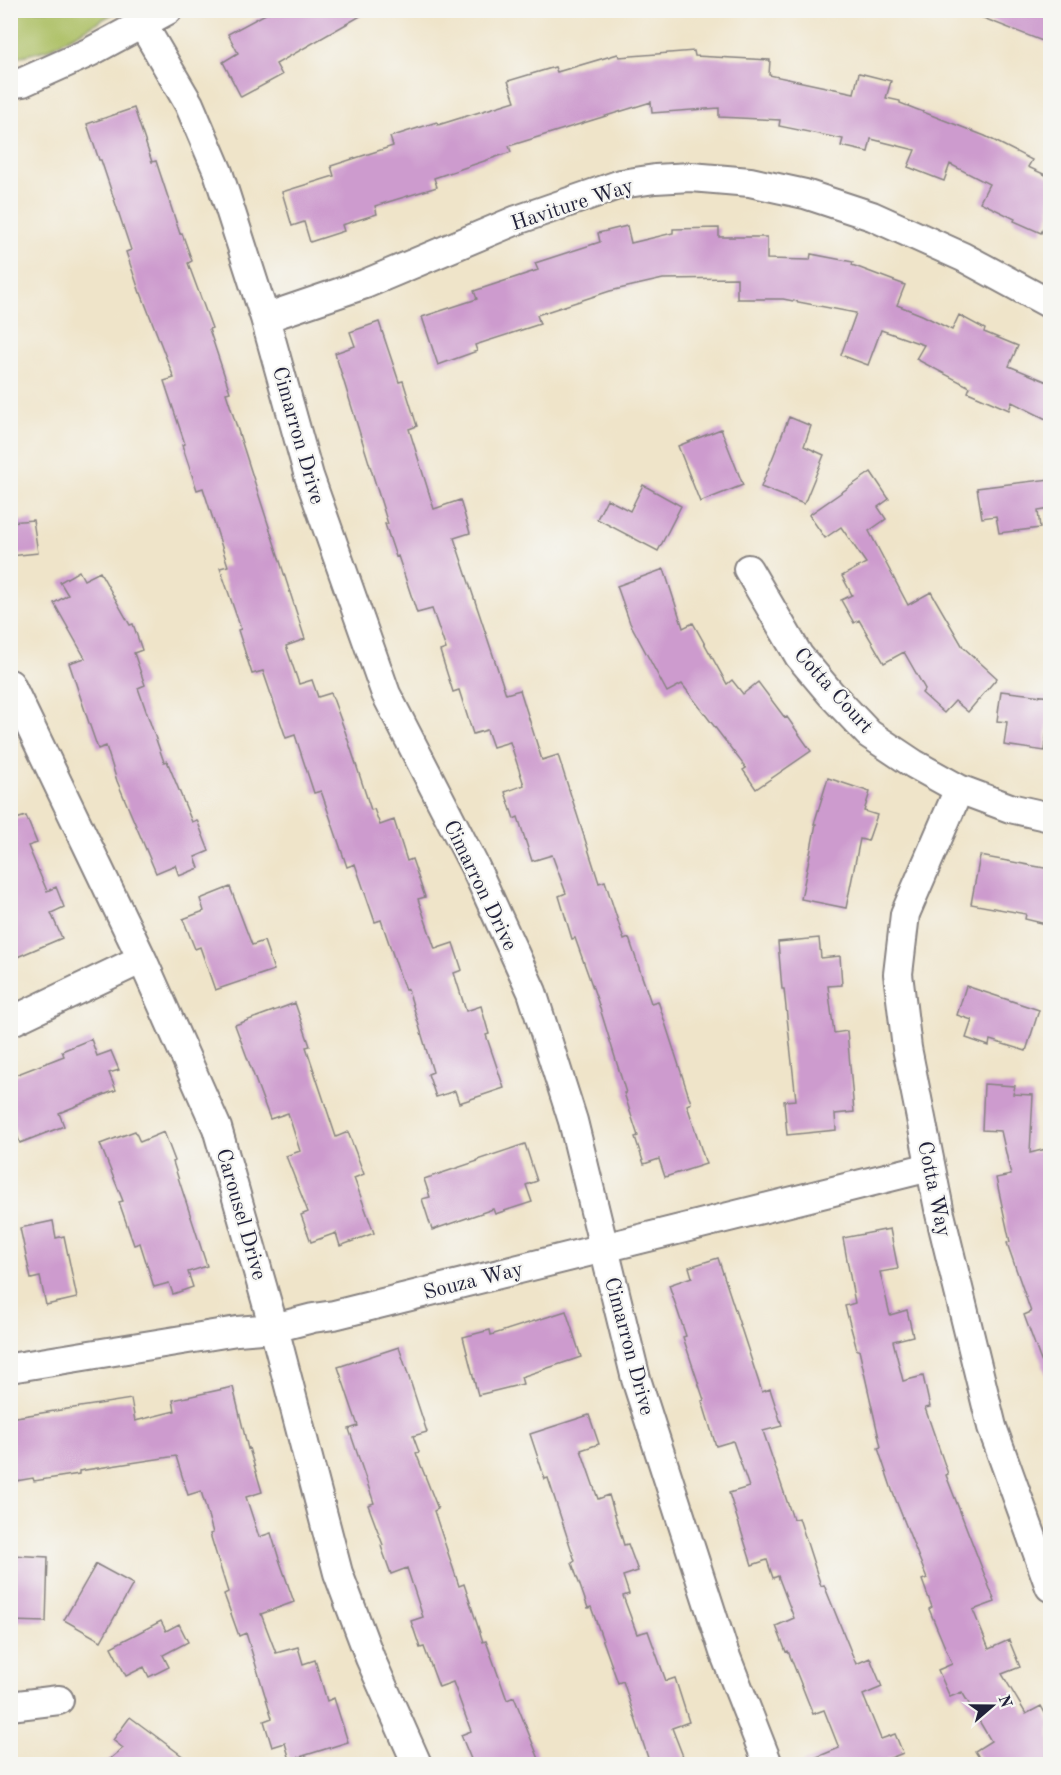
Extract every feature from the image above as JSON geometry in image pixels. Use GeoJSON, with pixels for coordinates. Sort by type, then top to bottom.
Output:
{"type":"FeatureCollection","features":[{"type":"Feature","properties":{"kind":"street"},"geometry":{"type":"LineString","coordinates":[[10,84],[23,82],[90,52],[168,10]]}},
{"type":"Feature","properties":{"kind":"street","name":"Cimarron Drive"},"geometry":{"type":"LineString","coordinates":[[143,25],[189,104],[218,172],[265,318],[309,476],[386,694],[475,867],[532,992],[573,1121],[636,1379],[724,1652],[768,1764]]}},
{"type":"Feature","properties":{"kind":"street","name":"Haviture Way"},"geometry":{"type":"LineString","coordinates":[[265,318],[365,284],[517,220],[621,184],[691,177],[750,182],[805,194],[872,216],[963,256],[1050,304]]}},
{"type":"Feature","properties":{"kind":"street","name":"Cotta Court"},"geometry":{"type":"LineString","coordinates":[[748,569],[799,656],[869,734],[914,764],[959,789],[1010,807],[1050,817]]}},
{"type":"Feature","properties":{"kind":"street","name":"Carousel Drive"},"geometry":{"type":"LineString","coordinates":[[10,684],[142,958],[217,1128],[274,1328],[338,1573],[370,1658],[417,1764]]}},
{"type":"Feature","properties":{"kind":"street","name":"Cotta Way"},"geometry":{"type":"LineString","coordinates":[[959,789],[905,914],[898,974],[907,1048],[930,1167],[992,1427],[1041,1534],[1050,1587]]}},
{"type":"Feature","properties":{"kind":"street"},"geometry":{"type":"LineString","coordinates":[[10,1022],[142,958]]}},
{"type":"Feature","properties":{"kind":"street","name":"Souza Way"},"geometry":{"type":"LineString","coordinates":[[10,1368],[237,1331],[274,1328],[334,1315],[930,1167]]}},
{"type":"Feature","properties":{"kind":"street"},"geometry":{"type":"LineString","coordinates":[[10,1706],[59,1700]]}},
{"type":"Feature","properties":{"kind":"green space"},"geometry":{"type":"Polygon","coordinates":[[[11,10],[118,11],[49,49],[11,59],[11,10]]]}},
{"type":"Feature","properties":{"kind":"building"},"geometry":{"type":"Polygon","coordinates":[[[273,10],[371,10],[276,64],[282,75],[241,97],[223,62],[238,53],[228,34],[273,10]]]}},
{"type":"Feature","properties":{"kind":"building"},"geometry":{"type":"Polygon","coordinates":[[[969,10],[1050,10],[1050,44],[968,12],[969,10]]]}},
{"type":"Feature","properties":{"kind":"building"},"geometry":{"type":"Polygon","coordinates":[[[694,51],[695,56],[770,60],[769,75],[854,93],[859,73],[891,81],[886,98],[900,101],[900,103],[985,136],[1032,160],[1028,167],[1050,177],[1050,214],[1041,233],[980,202],[989,184],[950,164],[944,181],[908,167],[915,150],[871,139],[868,152],[841,146],[843,139],[779,126],[780,120],[719,117],[719,108],[652,113],[651,102],[509,146],[511,152],[434,178],[437,187],[375,206],[377,214],[342,225],[344,231],[310,242],[304,222],[292,226],[282,192],[334,176],[331,166],[393,146],[390,137],[515,101],[508,81],[555,67],[557,72],[618,54],[619,57],[694,51]]]}},
{"type":"Feature","properties":{"kind":"building"},"geometry":{"type":"Polygon","coordinates":[[[134,108],[152,162],[156,161],[180,234],[182,233],[192,261],[188,263],[212,328],[209,329],[230,392],[226,393],[305,639],[286,646],[299,684],[312,680],[318,697],[331,693],[371,810],[374,809],[380,825],[394,820],[407,861],[412,859],[425,897],[418,899],[435,949],[453,943],[462,970],[454,973],[466,1011],[481,1006],[489,1034],[486,1035],[504,1088],[459,1103],[455,1091],[436,1097],[428,1074],[433,1072],[408,989],[405,990],[381,920],[375,922],[355,864],[347,867],[321,791],[314,793],[295,735],[286,738],[263,671],[252,674],[238,630],[241,629],[220,568],[228,566],[203,488],[197,490],[182,445],[185,444],[164,381],[174,378],[140,293],[126,252],[131,250],[87,124],[134,108]]]}},
{"type":"Feature","properties":{"kind":"building"},"geometry":{"type":"Polygon","coordinates":[[[627,226],[631,243],[673,233],[673,229],[719,228],[719,237],[767,237],[767,259],[810,260],[811,254],[853,262],[852,265],[905,285],[897,305],[952,330],[959,315],[985,329],[984,332],[1018,346],[1009,366],[1050,383],[1050,421],[1012,402],[1009,410],[968,392],[970,387],[916,359],[924,345],[881,330],[868,365],[841,355],[856,313],[783,299],[737,299],[737,278],[663,279],[610,291],[537,315],[540,324],[475,345],[477,351],[438,365],[422,317],[477,299],[474,291],[538,270],[535,263],[600,242],[598,233],[627,226]]]}},
{"type":"Feature","properties":{"kind":"building"},"geometry":{"type":"Polygon","coordinates":[[[379,322],[399,382],[403,381],[417,426],[409,429],[434,509],[460,500],[470,533],[454,538],[506,694],[520,690],[542,760],[558,755],[599,883],[605,881],[624,940],[629,938],[651,1003],[658,1001],[691,1103],[687,1105],[706,1164],[665,1177],[659,1159],[644,1164],[635,1137],[638,1136],[624,1093],[626,1093],[598,1002],[575,938],[572,939],[559,896],[566,893],[552,855],[532,861],[518,817],[514,819],[505,792],[524,785],[510,742],[493,747],[487,730],[473,734],[459,690],[453,692],[440,651],[446,649],[432,609],[417,613],[385,524],[388,524],[335,353],[355,346],[350,332],[379,322]]]}},
{"type":"Feature","properties":{"kind":"building"},"geometry":{"type":"Polygon","coordinates":[[[789,417],[811,426],[804,446],[824,455],[804,504],[761,487],[789,417]]]}},
{"type":"Feature","properties":{"kind":"building"},"geometry":{"type":"Polygon","coordinates":[[[721,429],[743,485],[700,502],[678,446],[721,429]]]}},
{"type":"Feature","properties":{"kind":"building"},"geometry":{"type":"Polygon","coordinates":[[[871,472],[889,499],[878,507],[886,519],[869,531],[908,605],[931,592],[963,647],[997,678],[968,712],[955,701],[944,713],[922,693],[925,689],[904,652],[884,663],[859,620],[854,623],[841,600],[852,595],[842,576],[866,563],[841,527],[825,538],[809,515],[871,472]]]}},
{"type":"Feature","properties":{"kind":"building"},"geometry":{"type":"Polygon","coordinates":[[[1050,479],[1050,509],[1038,511],[1040,528],[999,533],[996,516],[982,518],[977,488],[1050,479]]]}},
{"type":"Feature","properties":{"kind":"building"},"geometry":{"type":"Polygon","coordinates":[[[643,485],[681,506],[658,551],[597,519],[607,499],[630,511],[643,485]]]}},
{"type":"Feature","properties":{"kind":"building"},"geometry":{"type":"Polygon","coordinates":[[[33,520],[38,553],[10,556],[10,522],[33,520]]]}},
{"type":"Feature","properties":{"kind":"building"},"geometry":{"type":"Polygon","coordinates":[[[664,569],[683,628],[693,623],[727,684],[732,680],[743,694],[758,682],[811,751],[756,789],[743,770],[746,768],[682,684],[667,692],[630,623],[617,586],[664,569]]]}},
{"type":"Feature","properties":{"kind":"building"},"geometry":{"type":"Polygon","coordinates":[[[79,571],[84,580],[100,572],[130,625],[133,624],[142,650],[134,653],[145,685],[138,688],[164,762],[167,761],[192,822],[197,820],[209,851],[195,857],[199,868],[179,876],[175,865],[156,873],[117,781],[106,746],[98,749],[69,663],[85,658],[54,603],[68,595],[60,582],[79,571]]]}},
{"type":"Feature","properties":{"kind":"building"},"geometry":{"type":"Polygon","coordinates":[[[1001,691],[1050,697],[1045,751],[1004,745],[1007,722],[997,721],[1001,691]]]}},
{"type":"Feature","properties":{"kind":"building"},"geometry":{"type":"Polygon","coordinates":[[[828,778],[870,792],[864,811],[877,815],[868,841],[860,839],[846,908],[801,899],[816,824],[814,824],[828,778]]]}},
{"type":"Feature","properties":{"kind":"building"},"geometry":{"type":"Polygon","coordinates":[[[10,806],[16,819],[26,816],[37,843],[28,846],[47,891],[56,887],[64,907],[51,913],[62,938],[10,960],[10,806]]]}},
{"type":"Feature","properties":{"kind":"building"},"geometry":{"type":"Polygon","coordinates":[[[980,856],[1050,869],[1050,925],[1025,919],[1026,914],[971,904],[980,856]]]}},
{"type":"Feature","properties":{"kind":"building"},"geometry":{"type":"Polygon","coordinates":[[[230,887],[252,945],[264,941],[274,970],[215,990],[200,947],[195,949],[183,919],[204,911],[200,899],[230,887]]]}},
{"type":"Feature","properties":{"kind":"building"},"geometry":{"type":"Polygon","coordinates":[[[819,938],[821,958],[840,956],[842,985],[828,986],[834,1033],[847,1031],[854,1112],[835,1114],[836,1130],[787,1135],[784,1101],[796,1100],[778,942],[819,938]]]}},
{"type":"Feature","properties":{"kind":"building"},"geometry":{"type":"Polygon","coordinates":[[[966,986],[1039,1010],[1026,1051],[990,1040],[989,1046],[966,1038],[972,1020],[957,1015],[966,986]]]}},
{"type":"Feature","properties":{"kind":"building"},"geometry":{"type":"Polygon","coordinates":[[[295,1003],[310,1046],[306,1047],[336,1137],[348,1132],[364,1174],[354,1178],[374,1233],[340,1246],[336,1233],[311,1242],[301,1215],[308,1212],[286,1156],[300,1151],[288,1113],[270,1119],[235,1025],[295,1003]]]}},
{"type":"Feature","properties":{"kind":"building"},"geometry":{"type":"Polygon","coordinates":[[[91,1039],[97,1056],[111,1051],[119,1070],[109,1073],[116,1090],[59,1113],[64,1126],[20,1143],[10,1117],[10,1077],[64,1056],[62,1051],[91,1039]]]}},
{"type":"Feature","properties":{"kind":"building"},"geometry":{"type":"Polygon","coordinates":[[[984,1084],[1015,1086],[1013,1094],[1033,1095],[1030,1153],[1050,1148],[1050,1380],[1048,1380],[1024,1315],[1031,1312],[1007,1243],[1010,1242],[996,1178],[1011,1175],[1001,1131],[982,1130],[984,1084]]]}},
{"type":"Feature","properties":{"kind":"building"},"geometry":{"type":"Polygon","coordinates":[[[135,1131],[140,1142],[164,1132],[207,1266],[188,1272],[193,1287],[173,1294],[169,1283],[154,1287],[140,1243],[134,1245],[119,1202],[123,1201],[100,1144],[135,1131]]]}},
{"type":"Feature","properties":{"kind":"building"},"geometry":{"type":"Polygon","coordinates":[[[525,1144],[537,1181],[526,1185],[532,1202],[495,1214],[493,1209],[432,1230],[422,1199],[430,1197],[424,1179],[525,1144]]]}},
{"type":"Feature","properties":{"kind":"building"},"geometry":{"type":"Polygon","coordinates":[[[53,1221],[56,1238],[64,1236],[77,1298],[46,1305],[40,1277],[31,1279],[20,1228],[53,1221]]]}},
{"type":"Feature","properties":{"kind":"building"},"geometry":{"type":"Polygon","coordinates":[[[890,1229],[898,1269],[880,1272],[890,1315],[907,1310],[913,1336],[893,1341],[903,1381],[923,1376],[930,1407],[925,1408],[948,1474],[946,1475],[995,1602],[973,1610],[989,1649],[1009,1640],[1020,1667],[1002,1674],[1026,1714],[1041,1706],[1050,1722],[1050,1764],[983,1764],[975,1751],[991,1741],[962,1692],[950,1697],[938,1670],[952,1664],[929,1609],[932,1607],[922,1580],[927,1578],[893,1493],[878,1448],[881,1447],[859,1350],[857,1350],[845,1306],[855,1303],[843,1238],[890,1229]]]}},
{"type":"Feature","properties":{"kind":"building"},"geometry":{"type":"Polygon","coordinates":[[[718,1258],[762,1392],[770,1389],[782,1426],[763,1431],[793,1519],[799,1518],[821,1586],[824,1585],[856,1664],[870,1658],[882,1687],[863,1695],[881,1739],[895,1734],[903,1753],[876,1764],[800,1764],[839,1748],[824,1710],[813,1714],[776,1626],[794,1618],[778,1576],[773,1578],[767,1560],[752,1565],[729,1493],[749,1487],[733,1441],[716,1446],[702,1401],[704,1400],[683,1337],[686,1336],[669,1285],[692,1277],[689,1267],[718,1258]]]}},
{"type":"Feature","properties":{"kind":"building"},"geometry":{"type":"Polygon","coordinates":[[[566,1311],[581,1357],[521,1377],[523,1384],[478,1395],[463,1337],[490,1330],[491,1335],[566,1311]]]}},
{"type":"Feature","properties":{"kind":"building"},"geometry":{"type":"Polygon","coordinates":[[[399,1347],[427,1432],[413,1436],[419,1452],[416,1453],[438,1509],[434,1511],[459,1586],[464,1584],[483,1642],[486,1641],[507,1700],[514,1697],[541,1764],[473,1764],[461,1735],[471,1731],[453,1682],[439,1687],[424,1647],[420,1648],[411,1621],[423,1617],[407,1568],[391,1574],[381,1546],[383,1545],[368,1505],[374,1503],[349,1429],[358,1426],[338,1367],[399,1347]]]}},
{"type":"Feature","properties":{"kind":"building"},"geometry":{"type":"Polygon","coordinates":[[[233,1387],[248,1449],[262,1492],[246,1497],[259,1537],[271,1533],[294,1602],[261,1614],[276,1653],[298,1647],[303,1664],[315,1660],[327,1701],[334,1698],[348,1742],[290,1760],[285,1743],[272,1747],[264,1721],[272,1718],[246,1633],[239,1636],[224,1594],[228,1592],[210,1534],[213,1533],[201,1491],[188,1495],[176,1456],[79,1471],[79,1474],[10,1482],[10,1418],[131,1399],[135,1421],[175,1411],[173,1400],[233,1387]]]}},
{"type":"Feature","properties":{"kind":"building"},"geometry":{"type":"Polygon","coordinates":[[[589,1415],[599,1444],[581,1450],[598,1499],[609,1495],[624,1545],[628,1544],[638,1571],[623,1576],[629,1594],[623,1596],[637,1634],[648,1631],[666,1681],[675,1678],[689,1722],[672,1728],[686,1764],[650,1764],[623,1681],[618,1683],[591,1607],[588,1608],[572,1563],[575,1561],[548,1478],[545,1479],[530,1434],[589,1415]]]}},
{"type":"Feature","properties":{"kind":"building"},"geometry":{"type":"Polygon","coordinates":[[[10,1555],[48,1557],[46,1622],[10,1621],[10,1555]]]}},
{"type":"Feature","properties":{"kind":"building"},"geometry":{"type":"Polygon","coordinates":[[[96,1564],[133,1584],[101,1641],[64,1620],[96,1564]]]}},
{"type":"Feature","properties":{"kind":"building"},"geometry":{"type":"Polygon","coordinates":[[[161,1621],[166,1631],[179,1624],[188,1642],[163,1655],[169,1667],[149,1677],[144,1667],[126,1676],[111,1647],[161,1621]]]}},
{"type":"Feature","properties":{"kind":"building"},"geometry":{"type":"Polygon","coordinates":[[[130,1717],[193,1764],[104,1764],[123,1748],[113,1740],[130,1717]]]}}]}
